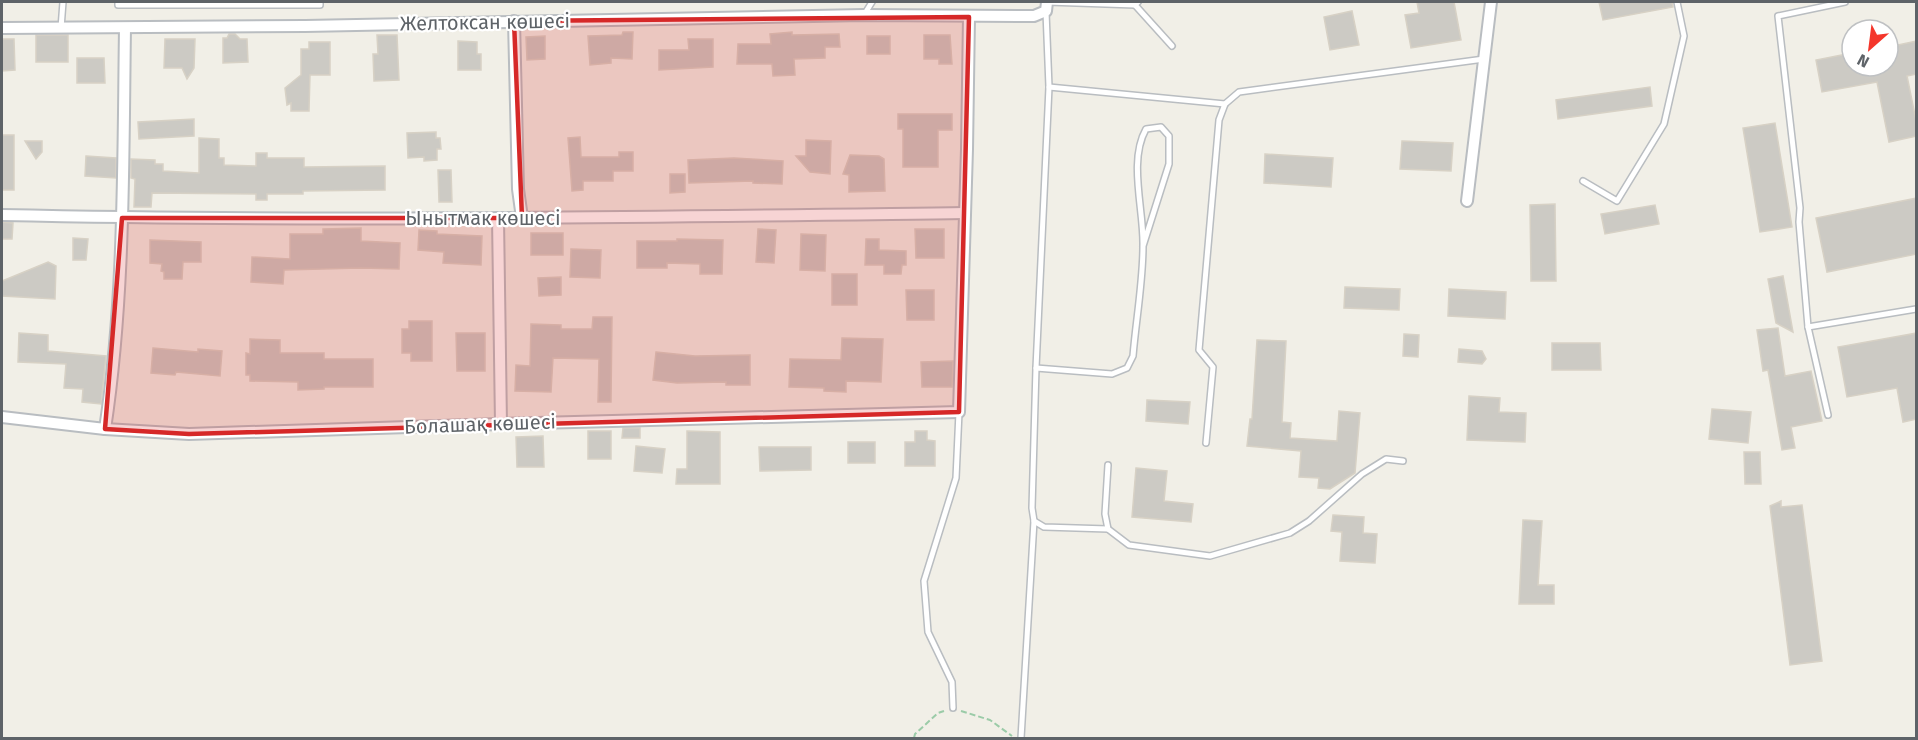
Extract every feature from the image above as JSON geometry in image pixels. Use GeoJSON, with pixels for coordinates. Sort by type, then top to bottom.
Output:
{"type":"FeatureCollection","features":[{"type":"Feature","properties":{"kind":"street"},"geometry":{"type":"LineString","coordinates":[[1467,201],[1491,2]]}},
{"type":"Feature","properties":{"kind":"street","name":"Желтоксан көшесі"},"geometry":{"type":"LineString","coordinates":[[2,28],[125,28],[864,15],[1034,16],[1047,5]]}},
{"type":"Feature","properties":{"kind":"street"},"geometry":{"type":"LineString","coordinates":[[959,412],[969,17]]}},
{"type":"Feature","properties":{"kind":"street"},"geometry":{"type":"LineString","coordinates":[[514,21],[518,189],[522,218]]}},
{"type":"Feature","properties":{"kind":"street"},"geometry":{"type":"LineString","coordinates":[[105,429],[112,379],[122,218],[125,28]]}},
{"type":"Feature","properties":{"kind":"street","name":"Ынытмак көшесі"},"geometry":{"type":"LineString","coordinates":[[2,215],[122,218],[522,218],[965,213]]}},
{"type":"Feature","properties":{"kind":"street"},"geometry":{"type":"LineString","coordinates":[[498,218],[501,423]]}},
{"type":"Feature","properties":{"kind":"street","name":"Болашақ көшесі"},"geometry":{"type":"LineString","coordinates":[[2,417],[105,429],[189,434],[501,423],[959,412]]}},
{"type":"Feature","properties":{"kind":"lane"},"geometry":{"type":"LineString","coordinates":[[61,28],[63,2]]}},
{"type":"Feature","properties":{"kind":"lane"},"geometry":{"type":"LineString","coordinates":[[118,2],[118,5],[320,5],[320,2]]}},
{"type":"Feature","properties":{"kind":"lane"},"geometry":{"type":"LineString","coordinates":[[864,15],[872,2]]}},
{"type":"Feature","properties":{"kind":"lane"},"geometry":{"type":"LineString","coordinates":[[1583,182],[1617,201],[1664,124],[1684,36],[1677,2]]}},
{"type":"Feature","properties":{"kind":"lane"},"geometry":{"type":"LineString","coordinates":[[1828,416],[1808,327],[1799,222],[1800,208],[1778,16],[1819,4],[1845,2]]}},
{"type":"Feature","properties":{"kind":"lane"},"geometry":{"type":"LineString","coordinates":[[1021,738],[1034,521],[1032,508],[1036,368],[1049,87],[1047,5],[1136,3],[1172,46]]}},
{"type":"Feature","properties":{"kind":"lane"},"geometry":{"type":"LineString","coordinates":[[1206,443],[1212,367],[1199,350],[1220,120],[1225,104],[1239,92],[1484,58]]}},
{"type":"Feature","properties":{"kind":"lane"},"geometry":{"type":"LineString","coordinates":[[1049,87],[1225,104]]}},
{"type":"Feature","properties":{"kind":"lane"},"geometry":{"type":"LineString","coordinates":[[1036,368],[1112,374],[1126,368],[1133,356],[1143,246],[1138,175],[1140,140],[1146,129],[1161,127],[1169,136],[1169,164],[1143,246]]}},
{"type":"Feature","properties":{"kind":"lane"},"geometry":{"type":"LineString","coordinates":[[1808,327],[1917,309]]}},
{"type":"Feature","properties":{"kind":"lane"},"geometry":{"type":"LineString","coordinates":[[953,708],[952,682],[928,632],[924,581],[956,478],[959,412]]}},
{"type":"Feature","properties":{"kind":"lane"},"geometry":{"type":"LineString","coordinates":[[1034,521],[1044,527],[1108,530],[1129,545],[1210,556],[1290,532],[1309,521],[1362,474],[1386,459],[1403,460]]}},
{"type":"Feature","properties":{"kind":"lane"},"geometry":{"type":"LineString","coordinates":[[1108,465],[1105,514],[1108,530]]}},
{"type":"Feature","properties":{"kind":"path"},"geometry":{"type":"LineString","coordinates":[[914,738],[915,734],[938,713],[953,708],[990,720],[1015,738]]}},
{"type":"Feature","properties":{"kind":"highlighted area"},"geometry":{"type":"Polygon","coordinates":[[[969,17],[959,412],[189,434],[105,429],[122,218],[522,218],[514,21],[969,17]]]}},
{"type":"Feature","properties":{"kind":"building"},"geometry":{"type":"Polygon","coordinates":[[[1417,2],[1454,2],[1461,40],[1411,48],[1405,15],[1419,13],[1417,2]]]}},
{"type":"Feature","properties":{"kind":"building"},"geometry":{"type":"Polygon","coordinates":[[[1599,2],[1672,2],[1673,7],[1603,20],[1599,2]]]}},
{"type":"Feature","properties":{"kind":"building"},"geometry":{"type":"Polygon","coordinates":[[[1352,11],[1359,45],[1330,50],[1324,17],[1352,11]]]}},
{"type":"Feature","properties":{"kind":"building"},"geometry":{"type":"Polygon","coordinates":[[[623,32],[633,32],[632,59],[611,58],[611,63],[590,65],[588,36],[622,35],[623,32]]]}},
{"type":"Feature","properties":{"kind":"building"},"geometry":{"type":"Polygon","coordinates":[[[792,32],[792,35],[839,34],[840,47],[825,47],[825,58],[794,59],[795,75],[773,76],[772,64],[737,64],[738,44],[771,44],[770,34],[792,32]]]}},
{"type":"Feature","properties":{"kind":"building"},"geometry":{"type":"Polygon","coordinates":[[[229,34],[235,34],[240,39],[247,39],[248,62],[223,63],[223,38],[227,38],[229,34]]]}},
{"type":"Feature","properties":{"kind":"building"},"geometry":{"type":"Polygon","coordinates":[[[36,35],[68,35],[68,62],[36,62],[36,35]]]}},
{"type":"Feature","properties":{"kind":"building"},"geometry":{"type":"Polygon","coordinates":[[[377,35],[397,35],[399,80],[374,81],[373,54],[378,54],[377,35]]]}},
{"type":"Feature","properties":{"kind":"building"},"geometry":{"type":"Polygon","coordinates":[[[924,35],[950,35],[952,64],[939,64],[939,59],[924,59],[924,35]]]}},
{"type":"Feature","properties":{"kind":"building"},"geometry":{"type":"Polygon","coordinates":[[[545,36],[545,59],[527,60],[526,37],[545,36]]]}},
{"type":"Feature","properties":{"kind":"building"},"geometry":{"type":"Polygon","coordinates":[[[867,36],[890,36],[890,54],[867,54],[867,36]]]}},
{"type":"Feature","properties":{"kind":"building"},"geometry":{"type":"Polygon","coordinates":[[[2,39],[14,39],[15,70],[2,71],[2,39]]]}},
{"type":"Feature","properties":{"kind":"building"},"geometry":{"type":"Polygon","coordinates":[[[165,39],[195,39],[194,68],[187,79],[182,68],[164,68],[165,39]]]}},
{"type":"Feature","properties":{"kind":"building"},"geometry":{"type":"Polygon","coordinates":[[[688,39],[713,39],[713,67],[659,70],[659,50],[689,50],[688,39]]]}},
{"type":"Feature","properties":{"kind":"building"},"geometry":{"type":"Polygon","coordinates":[[[458,41],[477,42],[477,54],[481,54],[481,70],[458,70],[458,41]]]}},
{"type":"Feature","properties":{"kind":"building"},"geometry":{"type":"Polygon","coordinates":[[[1917,41],[1917,74],[1907,76],[1917,125],[1917,136],[1889,142],[1877,82],[1822,92],[1816,60],[1840,55],[1840,78],[1900,78],[1900,45],[1917,41]]]}},
{"type":"Feature","properties":{"kind":"building"},"geometry":{"type":"Polygon","coordinates":[[[309,42],[330,42],[330,75],[310,75],[309,111],[291,111],[291,103],[287,105],[285,88],[301,75],[301,49],[309,49],[309,42]]]}},
{"type":"Feature","properties":{"kind":"building"},"geometry":{"type":"Polygon","coordinates":[[[77,58],[104,58],[105,83],[77,83],[77,58]]]}},
{"type":"Feature","properties":{"kind":"building"},"geometry":{"type":"Polygon","coordinates":[[[1650,87],[1652,106],[1558,119],[1556,100],[1650,87]]]}},
{"type":"Feature","properties":{"kind":"building"},"geometry":{"type":"Polygon","coordinates":[[[898,114],[952,114],[952,130],[938,130],[938,167],[903,167],[903,129],[898,129],[898,114]]]}},
{"type":"Feature","properties":{"kind":"building"},"geometry":{"type":"Polygon","coordinates":[[[194,119],[194,136],[139,139],[138,122],[194,119]]]}},
{"type":"Feature","properties":{"kind":"building"},"geometry":{"type":"Polygon","coordinates":[[[1775,123],[1792,227],[1760,232],[1743,128],[1775,123]]]}},
{"type":"Feature","properties":{"kind":"building"},"geometry":{"type":"Polygon","coordinates":[[[436,132],[436,138],[440,138],[441,149],[437,149],[437,160],[424,161],[424,157],[408,158],[407,133],[436,132]]]}},
{"type":"Feature","properties":{"kind":"building"},"geometry":{"type":"Polygon","coordinates":[[[2,135],[14,135],[14,190],[2,190],[2,135]]]}},
{"type":"Feature","properties":{"kind":"building"},"geometry":{"type":"Polygon","coordinates":[[[580,137],[581,157],[619,157],[619,152],[633,152],[633,171],[613,171],[613,181],[583,181],[583,190],[572,191],[568,138],[580,137]]]}},
{"type":"Feature","properties":{"kind":"building"},"geometry":{"type":"Polygon","coordinates":[[[199,138],[219,139],[219,158],[224,158],[224,165],[256,166],[256,153],[267,153],[267,158],[304,158],[304,167],[385,166],[385,190],[267,194],[267,200],[256,200],[256,194],[152,193],[151,207],[134,207],[135,179],[131,178],[131,159],[155,160],[155,164],[163,164],[163,171],[199,173],[199,138]]]}},
{"type":"Feature","properties":{"kind":"building"},"geometry":{"type":"Polygon","coordinates":[[[806,140],[831,141],[830,174],[810,172],[796,156],[806,156],[806,140]]]}},
{"type":"Feature","properties":{"kind":"building"},"geometry":{"type":"Polygon","coordinates":[[[25,141],[42,141],[42,152],[36,159],[25,141]]]}},
{"type":"Feature","properties":{"kind":"building"},"geometry":{"type":"Polygon","coordinates":[[[1402,141],[1453,143],[1451,171],[1400,169],[1402,141]]]}},
{"type":"Feature","properties":{"kind":"building"},"geometry":{"type":"Polygon","coordinates":[[[1265,154],[1333,158],[1331,187],[1264,183],[1265,154]]]}},
{"type":"Feature","properties":{"kind":"building"},"geometry":{"type":"Polygon","coordinates":[[[850,155],[879,156],[884,159],[885,191],[849,192],[849,175],[843,174],[850,155]]]}},
{"type":"Feature","properties":{"kind":"building"},"geometry":{"type":"Polygon","coordinates":[[[86,156],[116,158],[116,178],[85,176],[86,156]]]}},
{"type":"Feature","properties":{"kind":"building"},"geometry":{"type":"Polygon","coordinates":[[[734,158],[783,161],[782,184],[753,183],[753,181],[689,183],[688,160],[734,158]]]}},
{"type":"Feature","properties":{"kind":"building"},"geometry":{"type":"Polygon","coordinates":[[[438,170],[451,170],[452,202],[439,202],[438,170]]]}},
{"type":"Feature","properties":{"kind":"building"},"geometry":{"type":"Polygon","coordinates":[[[670,174],[685,174],[685,192],[670,193],[670,174]]]}},
{"type":"Feature","properties":{"kind":"building"},"geometry":{"type":"Polygon","coordinates":[[[1917,198],[1917,254],[1827,272],[1816,218],[1917,198]]]}},
{"type":"Feature","properties":{"kind":"building"},"geometry":{"type":"Polygon","coordinates":[[[1555,204],[1556,281],[1531,281],[1530,205],[1555,204]]]}},
{"type":"Feature","properties":{"kind":"building"},"geometry":{"type":"Polygon","coordinates":[[[1655,205],[1659,224],[1605,234],[1601,214],[1655,205]]]}},
{"type":"Feature","properties":{"kind":"building"},"geometry":{"type":"Polygon","coordinates":[[[2,222],[13,223],[12,239],[2,239],[2,222]]]}},
{"type":"Feature","properties":{"kind":"building"},"geometry":{"type":"Polygon","coordinates":[[[361,228],[361,241],[400,243],[399,269],[284,270],[283,284],[251,282],[252,257],[290,259],[290,234],[323,234],[323,229],[361,228]]]}},
{"type":"Feature","properties":{"kind":"building"},"geometry":{"type":"Polygon","coordinates":[[[758,229],[776,230],[774,263],[756,262],[758,229]]]}},
{"type":"Feature","properties":{"kind":"building"},"geometry":{"type":"Polygon","coordinates":[[[915,229],[944,229],[944,258],[916,258],[915,229]]]}},
{"type":"Feature","properties":{"kind":"building"},"geometry":{"type":"Polygon","coordinates":[[[419,230],[437,231],[437,234],[482,236],[481,265],[443,263],[444,252],[418,250],[419,230]]]}},
{"type":"Feature","properties":{"kind":"building"},"geometry":{"type":"Polygon","coordinates":[[[531,233],[563,233],[563,255],[531,255],[531,233]]]}},
{"type":"Feature","properties":{"kind":"building"},"geometry":{"type":"Polygon","coordinates":[[[801,234],[826,235],[825,271],[800,270],[801,234]]]}},
{"type":"Feature","properties":{"kind":"building"},"geometry":{"type":"Polygon","coordinates":[[[73,238],[88,239],[86,260],[73,260],[73,238]]]}},
{"type":"Feature","properties":{"kind":"building"},"geometry":{"type":"Polygon","coordinates":[[[677,239],[723,240],[722,274],[700,274],[700,264],[667,263],[667,268],[637,268],[637,241],[677,241],[677,239]]]}},
{"type":"Feature","properties":{"kind":"building"},"geometry":{"type":"Polygon","coordinates":[[[866,239],[879,239],[879,250],[906,251],[906,265],[902,265],[901,274],[884,274],[884,265],[865,265],[866,239]]]}},
{"type":"Feature","properties":{"kind":"building"},"geometry":{"type":"Polygon","coordinates":[[[150,240],[201,242],[201,262],[183,262],[182,279],[164,279],[164,272],[161,271],[162,264],[150,263],[150,240]]]}},
{"type":"Feature","properties":{"kind":"building"},"geometry":{"type":"Polygon","coordinates":[[[571,249],[601,250],[600,278],[570,277],[571,249]]]}},
{"type":"Feature","properties":{"kind":"building"},"geometry":{"type":"Polygon","coordinates":[[[48,262],[56,266],[55,299],[2,296],[2,281],[48,262]]]}},
{"type":"Feature","properties":{"kind":"building"},"geometry":{"type":"Polygon","coordinates":[[[832,274],[857,274],[857,305],[832,305],[832,274]]]}},
{"type":"Feature","properties":{"kind":"building"},"geometry":{"type":"Polygon","coordinates":[[[1783,276],[1793,332],[1776,323],[1768,279],[1783,276]]]}},
{"type":"Feature","properties":{"kind":"building"},"geometry":{"type":"Polygon","coordinates":[[[561,277],[561,295],[539,296],[538,278],[561,277]]]}},
{"type":"Feature","properties":{"kind":"building"},"geometry":{"type":"Polygon","coordinates":[[[1345,287],[1400,289],[1399,310],[1344,308],[1345,287]]]}},
{"type":"Feature","properties":{"kind":"building"},"geometry":{"type":"Polygon","coordinates":[[[1449,289],[1506,292],[1505,319],[1448,316],[1449,289]]]}},
{"type":"Feature","properties":{"kind":"building"},"geometry":{"type":"Polygon","coordinates":[[[906,290],[934,290],[934,320],[907,320],[906,290]]]}},
{"type":"Feature","properties":{"kind":"building"},"geometry":{"type":"Polygon","coordinates":[[[593,317],[612,317],[611,402],[598,402],[599,359],[553,358],[551,392],[515,391],[516,365],[530,366],[531,324],[561,325],[561,329],[592,329],[593,317]]]}},
{"type":"Feature","properties":{"kind":"building"},"geometry":{"type":"Polygon","coordinates":[[[409,321],[432,321],[432,361],[411,361],[411,353],[402,353],[402,329],[409,329],[409,321]]]}},
{"type":"Feature","properties":{"kind":"building"},"geometry":{"type":"Polygon","coordinates":[[[1778,328],[1785,376],[1811,371],[1822,421],[1791,427],[1795,448],[1782,450],[1768,370],[1763,371],[1757,330],[1778,328]]]}},
{"type":"Feature","properties":{"kind":"building"},"geometry":{"type":"Polygon","coordinates":[[[19,333],[48,335],[48,351],[106,356],[101,404],[82,402],[83,389],[64,388],[66,364],[18,362],[19,333]]]}},
{"type":"Feature","properties":{"kind":"building"},"geometry":{"type":"Polygon","coordinates":[[[456,333],[485,333],[485,371],[457,371],[456,333]]]}},
{"type":"Feature","properties":{"kind":"building"},"geometry":{"type":"Polygon","coordinates":[[[1917,333],[1917,419],[1903,422],[1897,388],[1847,397],[1838,347],[1917,333]]]}},
{"type":"Feature","properties":{"kind":"building"},"geometry":{"type":"Polygon","coordinates":[[[1404,334],[1419,335],[1418,357],[1403,356],[1404,334]]]}},
{"type":"Feature","properties":{"kind":"building"},"geometry":{"type":"Polygon","coordinates":[[[842,338],[883,339],[881,382],[846,381],[846,392],[824,391],[824,388],[789,387],[790,359],[841,360],[842,338]]]}},
{"type":"Feature","properties":{"kind":"building"},"geometry":{"type":"Polygon","coordinates":[[[250,339],[280,340],[280,353],[324,353],[324,359],[373,359],[373,387],[324,387],[324,389],[298,390],[298,382],[250,381],[250,375],[246,375],[246,353],[250,354],[250,339]]]}},
{"type":"Feature","properties":{"kind":"building"},"geometry":{"type":"Polygon","coordinates":[[[1257,340],[1286,341],[1282,422],[1291,423],[1290,438],[1337,441],[1339,411],[1360,413],[1355,473],[1330,489],[1318,488],[1319,478],[1299,477],[1301,451],[1247,446],[1250,419],[1252,419],[1257,340]]]}},
{"type":"Feature","properties":{"kind":"building"},"geometry":{"type":"Polygon","coordinates":[[[1552,343],[1600,343],[1601,370],[1552,370],[1552,343]]]}},
{"type":"Feature","properties":{"kind":"building"},"geometry":{"type":"Polygon","coordinates":[[[153,348],[198,352],[198,349],[222,351],[220,376],[176,372],[175,375],[151,373],[153,348]]]}},
{"type":"Feature","properties":{"kind":"building"},"geometry":{"type":"Polygon","coordinates":[[[1459,349],[1482,351],[1486,359],[1482,364],[1458,362],[1459,349]]]}},
{"type":"Feature","properties":{"kind":"building"},"geometry":{"type":"Polygon","coordinates":[[[656,352],[695,356],[750,355],[750,385],[653,380],[656,352]]]}},
{"type":"Feature","properties":{"kind":"building"},"geometry":{"type":"Polygon","coordinates":[[[953,361],[952,387],[922,387],[921,362],[953,361]]]}},
{"type":"Feature","properties":{"kind":"building"},"geometry":{"type":"Polygon","coordinates":[[[1469,396],[1500,398],[1499,412],[1526,413],[1525,442],[1467,440],[1469,396]]]}},
{"type":"Feature","properties":{"kind":"building"},"geometry":{"type":"Polygon","coordinates":[[[1147,400],[1190,402],[1188,424],[1146,421],[1147,400]]]}},
{"type":"Feature","properties":{"kind":"building"},"geometry":{"type":"Polygon","coordinates":[[[1712,409],[1751,412],[1748,443],[1709,439],[1712,409]]]}},
{"type":"Feature","properties":{"kind":"building"},"geometry":{"type":"Polygon","coordinates":[[[623,428],[640,428],[640,438],[622,438],[623,428]]]}},
{"type":"Feature","properties":{"kind":"building"},"geometry":{"type":"Polygon","coordinates":[[[588,431],[611,431],[611,459],[588,459],[588,431]]]}},
{"type":"Feature","properties":{"kind":"building"},"geometry":{"type":"Polygon","coordinates":[[[687,431],[720,432],[720,484],[676,484],[677,469],[687,469],[687,431]]]}},
{"type":"Feature","properties":{"kind":"building"},"geometry":{"type":"Polygon","coordinates":[[[915,431],[927,431],[927,440],[935,441],[935,466],[905,466],[905,442],[915,442],[915,431]]]}},
{"type":"Feature","properties":{"kind":"building"},"geometry":{"type":"Polygon","coordinates":[[[543,436],[544,467],[517,467],[516,437],[543,436]]]}},
{"type":"Feature","properties":{"kind":"building"},"geometry":{"type":"Polygon","coordinates":[[[848,442],[875,442],[875,463],[848,463],[848,442]]]}},
{"type":"Feature","properties":{"kind":"building"},"geometry":{"type":"Polygon","coordinates":[[[636,446],[665,449],[662,473],[634,471],[636,446]]]}},
{"type":"Feature","properties":{"kind":"building"},"geometry":{"type":"Polygon","coordinates":[[[759,447],[811,447],[811,470],[760,471],[759,447]]]}},
{"type":"Feature","properties":{"kind":"building"},"geometry":{"type":"Polygon","coordinates":[[[1744,452],[1760,452],[1761,484],[1745,484],[1744,452]]]}},
{"type":"Feature","properties":{"kind":"building"},"geometry":{"type":"Polygon","coordinates":[[[1136,468],[1167,471],[1164,501],[1193,504],[1191,522],[1132,517],[1136,468]]]}},
{"type":"Feature","properties":{"kind":"building"},"geometry":{"type":"Polygon","coordinates":[[[1781,501],[1781,507],[1802,505],[1822,661],[1790,665],[1770,506],[1781,501]]]}},
{"type":"Feature","properties":{"kind":"building"},"geometry":{"type":"Polygon","coordinates":[[[1333,515],[1364,517],[1363,533],[1377,534],[1375,563],[1340,561],[1342,532],[1331,531],[1333,515]]]}},
{"type":"Feature","properties":{"kind":"building"},"geometry":{"type":"Polygon","coordinates":[[[1523,520],[1542,521],[1538,585],[1554,585],[1554,604],[1519,604],[1523,520]]]}}]}
